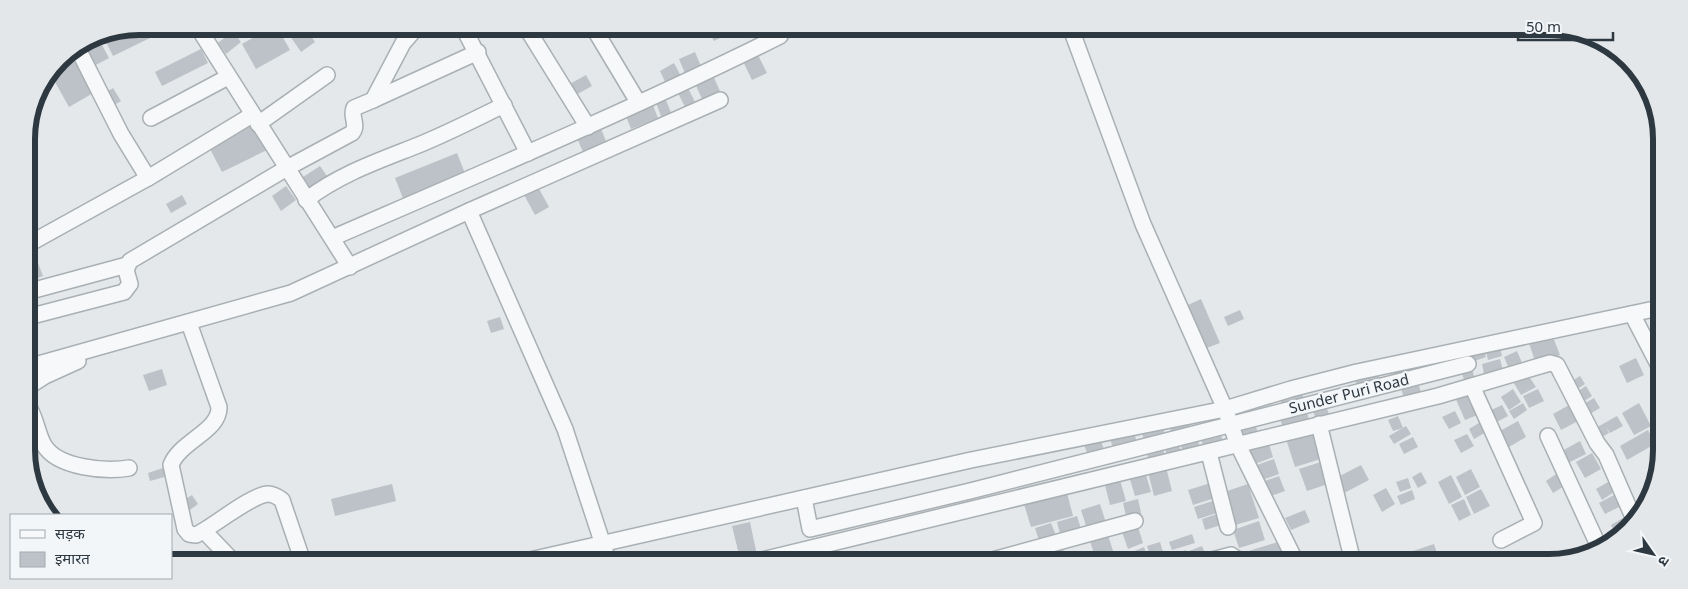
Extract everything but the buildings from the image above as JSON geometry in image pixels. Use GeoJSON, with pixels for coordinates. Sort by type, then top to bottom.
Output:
{"type":"FeatureCollection","features":[{"type":"Feature","properties":{"kind":"street"},"geometry":{"type":"LineString","coordinates":[[202,35],[350,267]]}},
{"type":"Feature","properties":{"kind":"street"},"geometry":{"type":"LineString","coordinates":[[373,100],[403,43],[410,35]]}},
{"type":"Feature","properties":{"kind":"street"},"geometry":{"type":"LineString","coordinates":[[468,35],[528,153]]}},
{"type":"Feature","properties":{"kind":"street"},"geometry":{"type":"LineString","coordinates":[[532,35],[588,127]]}},
{"type":"Feature","properties":{"kind":"street"},"geometry":{"type":"LineString","coordinates":[[597,35],[638,102]]}},
{"type":"Feature","properties":{"kind":"street"},"geometry":{"type":"LineString","coordinates":[[332,238],[588,127],[780,35]]}},
{"type":"Feature","properties":{"kind":"street"},"geometry":{"type":"LineString","coordinates":[[1073,35],[1143,224],[1228,416],[1238,445],[1292,554]]}},
{"type":"Feature","properties":{"kind":"street"},"geometry":{"type":"LineString","coordinates":[[35,290],[127,265],[287,168],[352,133],[356,125],[352,114],[354,108],[478,52]]}},
{"type":"Feature","properties":{"kind":"street"},"geometry":{"type":"LineString","coordinates":[[80,54],[122,134],[148,178]]}},
{"type":"Feature","properties":{"kind":"street"},"geometry":{"type":"LineString","coordinates":[[35,241],[255,119],[327,75]]}},
{"type":"Feature","properties":{"kind":"street"},"geometry":{"type":"LineString","coordinates":[[151,118],[228,77]]}},
{"type":"Feature","properties":{"kind":"street"},"geometry":{"type":"LineString","coordinates":[[35,365],[190,323],[291,293],[469,211],[720,100]]}},
{"type":"Feature","properties":{"kind":"street"},"geometry":{"type":"LineString","coordinates":[[306,200],[334,181],[366,164],[417,145],[504,105]]}},
{"type":"Feature","properties":{"kind":"street"},"geometry":{"type":"LineString","coordinates":[[469,211],[565,429],[606,554]]}},
{"type":"Feature","properties":{"kind":"street"},"geometry":{"type":"LineString","coordinates":[[35,315],[124,292],[130,284],[127,265]]}},
{"type":"Feature","properties":{"kind":"street"},"geometry":{"type":"LineString","coordinates":[[810,529],[970,491],[1228,416],[1291,388],[1357,372],[1653,309]]}},
{"type":"Feature","properties":{"kind":"street"},"geometry":{"type":"LineString","coordinates":[[1632,314],[1653,354]]}},
{"type":"Feature","properties":{"kind":"street"},"geometry":{"type":"LineString","coordinates":[[190,323],[219,407],[219,415],[213,424],[174,456],[172,470],[185,529],[189,534],[196,535],[254,499],[265,494],[274,494],[282,500],[300,554]]}},
{"type":"Feature","properties":{"kind":"street"},"geometry":{"type":"LineString","coordinates":[[35,382],[78,361],[107,354],[165,329]]}},
{"type":"Feature","properties":{"kind":"street"},"geometry":{"type":"LineString","coordinates":[[803,554],[1472,386],[1550,363],[1557,365],[1597,443],[1606,455],[1631,514]]}},
{"type":"Feature","properties":{"kind":"street","name":"Sunder Puri Road"},"geometry":{"type":"LineString","coordinates":[[1228,416],[1468,364]]}},
{"type":"Feature","properties":{"kind":"street"},"geometry":{"type":"LineString","coordinates":[[1472,386],[1534,523],[1501,540]]}},
{"type":"Feature","properties":{"kind":"street"},"geometry":{"type":"LineString","coordinates":[[558,554],[971,460],[1228,416]]}},
{"type":"Feature","properties":{"kind":"street"},"geometry":{"type":"LineString","coordinates":[[35,424],[44,446],[60,460],[111,471],[129,468]]}},
{"type":"Feature","properties":{"kind":"street"},"geometry":{"type":"LineString","coordinates":[[1318,424],[1351,554]]}},
{"type":"Feature","properties":{"kind":"street"},"geometry":{"type":"LineString","coordinates":[[1548,436],[1597,542]]}},
{"type":"Feature","properties":{"kind":"street"},"geometry":{"type":"LineString","coordinates":[[1209,453],[1228,527]]}},
{"type":"Feature","properties":{"kind":"street"},"geometry":{"type":"LineString","coordinates":[[804,498],[817,552]]}},
{"type":"Feature","properties":{"kind":"street"},"geometry":{"type":"LineString","coordinates":[[1015,554],[1135,521]]}},
{"type":"Feature","properties":{"kind":"street"},"geometry":{"type":"LineString","coordinates":[[204,531],[226,554]]}}]}
